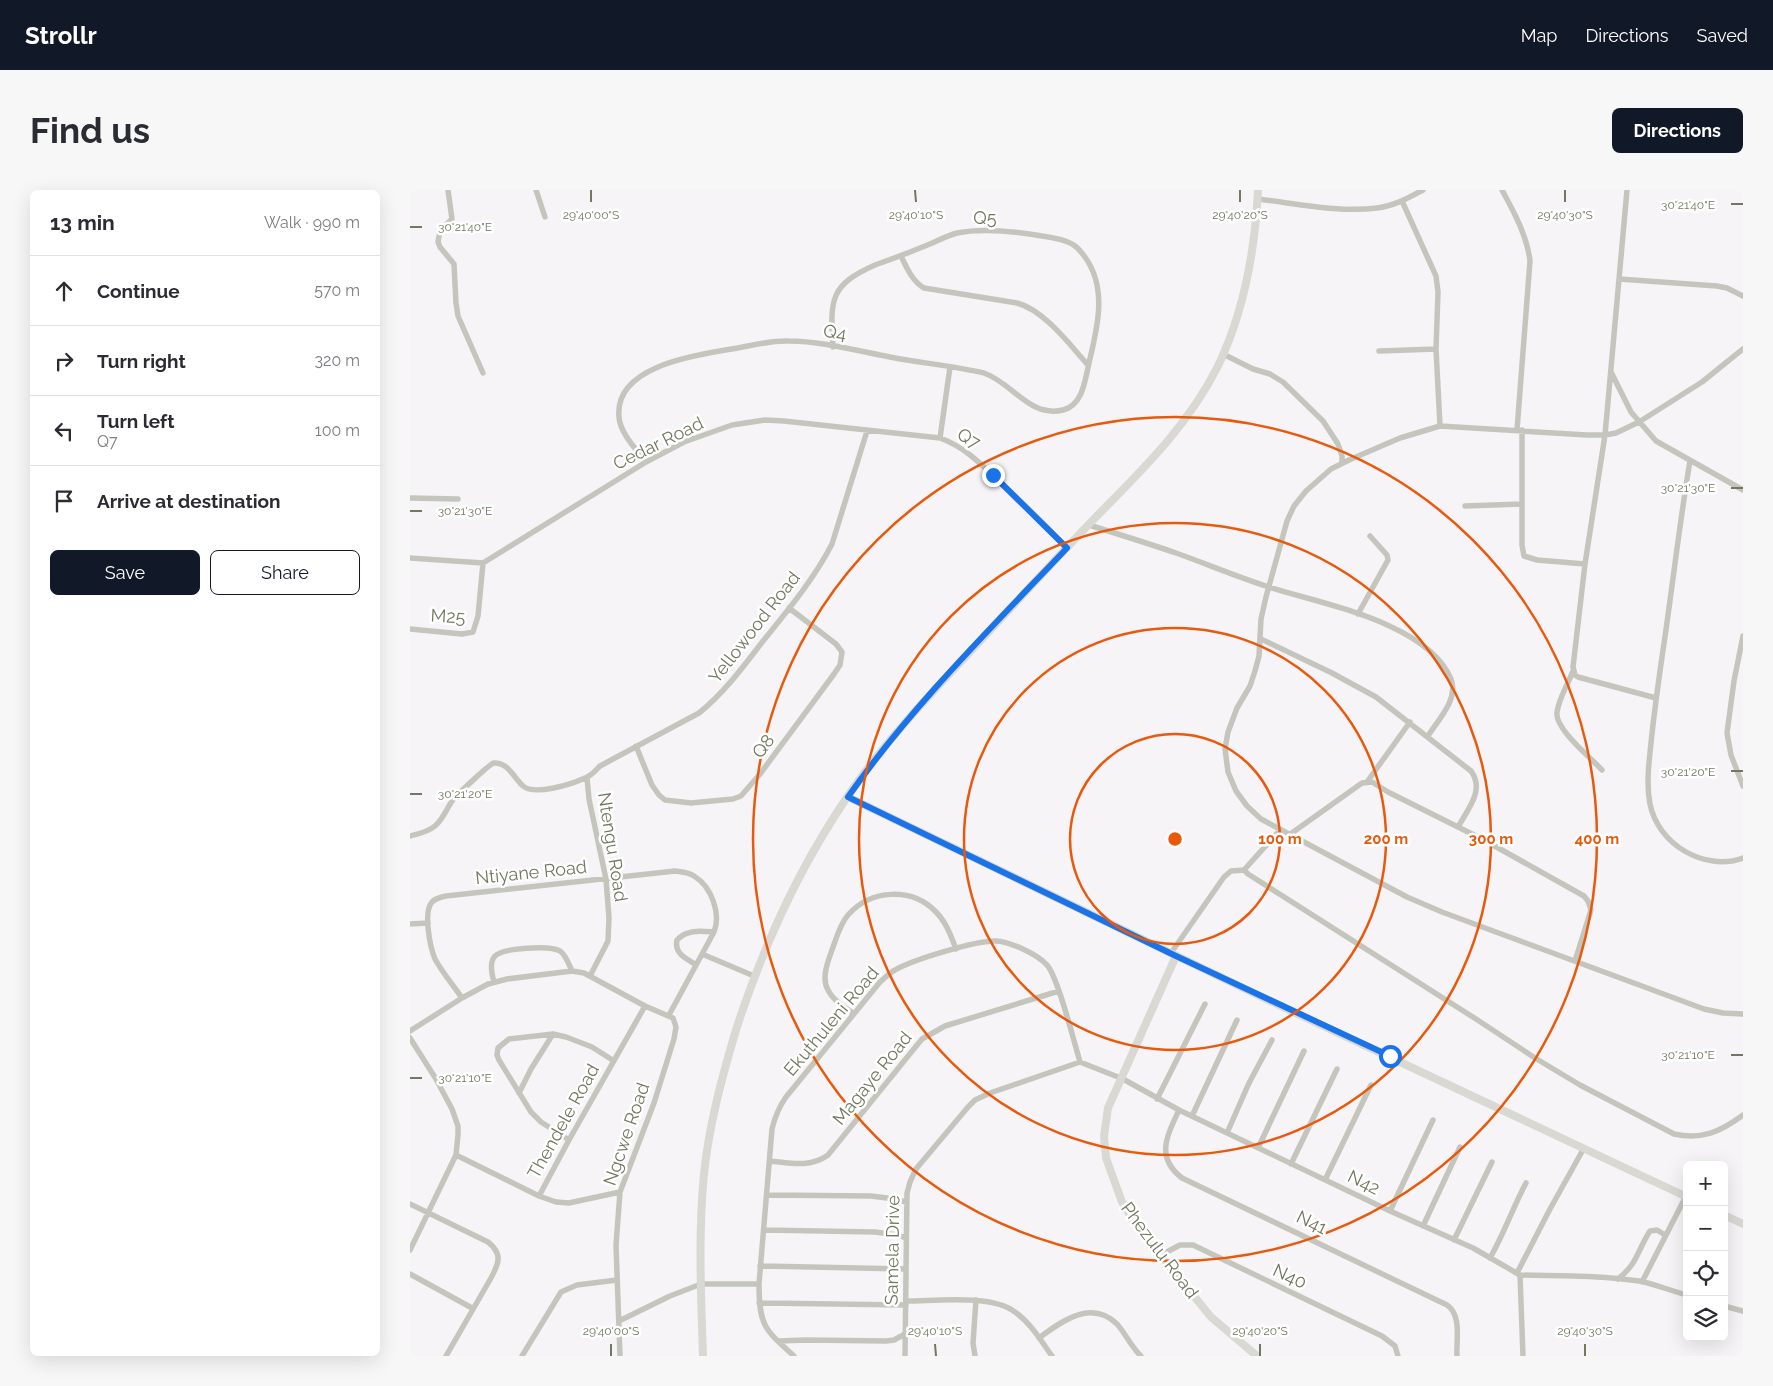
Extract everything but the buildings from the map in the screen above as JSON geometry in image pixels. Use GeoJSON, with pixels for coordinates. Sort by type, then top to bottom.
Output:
{"type":"FeatureCollection","features":[{"type":"Feature","properties":{"kind":"street"},"geometry":{"type":"LineString","coordinates":[[448,190],[452,219],[440,231],[438,242],[454,264],[458,316],[482,373]]}},
{"type":"Feature","properties":{"kind":"street"},"geometry":{"type":"LineString","coordinates":[[536,190],[545,217]]}},
{"type":"Feature","properties":{"kind":"street"},"geometry":{"type":"LineString","coordinates":[[703,1356],[700,1252],[704,1171],[728,1055],[754,976],[776,924],[812,851],[865,772],[910,718],[1067,548],[1148,465],[1174,434],[1208,385],[1223,354],[1239,309],[1251,258],[1258,190]]}},
{"type":"Feature","properties":{"kind":"street"},"geometry":{"type":"LineString","coordinates":[[1257,199],[1352,209],[1378,208],[1402,201],[1422,190]]}},
{"type":"Feature","properties":{"kind":"street"},"geometry":{"type":"LineString","coordinates":[[1502,190],[1528,247],[1530,261],[1519,430],[1522,545],[1524,556],[1537,560],[1585,564]]}},
{"type":"Feature","properties":{"kind":"street"},"geometry":{"type":"LineString","coordinates":[[1602,770],[1572,739],[1557,720],[1557,712],[1574,671],[1585,564],[1604,435],[1627,190]]}},
{"type":"Feature","properties":{"kind":"street"},"geometry":{"type":"LineString","coordinates":[[1402,201],[1436,276],[1438,292],[1436,349],[1440,426]]}},
{"type":"Feature","properties":{"kind":"street","name":"Q5"},"geometry":{"type":"LineString","coordinates":[[833,347],[832,307],[838,290],[843,283],[863,270],[955,234],[977,231],[1024,233],[1073,244],[1088,262],[1093,274],[1099,302],[1098,326],[1088,365]]}},
{"type":"Feature","properties":{"kind":"street"},"geometry":{"type":"LineString","coordinates":[[901,256],[911,276],[924,288],[1017,303],[1031,309],[1057,332],[1088,365]]}},
{"type":"Feature","properties":{"kind":"street"},"geometry":{"type":"LineString","coordinates":[[1619,279],[1717,286],[1727,288],[1743,296]]}},
{"type":"Feature","properties":{"kind":"street","name":"Q4"},"geometry":{"type":"LineString","coordinates":[[646,462],[620,424],[618,417],[621,399],[631,384],[643,375],[666,364],[687,358],[778,341],[800,342],[972,370],[991,375],[1028,404],[1054,411],[1068,408],[1078,399],[1088,365]]}},
{"type":"Feature","properties":{"kind":"street"},"geometry":{"type":"LineString","coordinates":[[1379,350],[1436,349]]}},
{"type":"Feature","properties":{"kind":"street"},"geometry":{"type":"LineString","coordinates":[[1743,350],[1702,382],[1639,422],[1616,433],[1604,435],[1440,426],[1400,438],[1331,469],[1306,491],[1294,506],[1287,521],[1262,619],[1261,639],[1255,671],[1250,686],[1237,708],[1228,732],[1225,749],[1226,762],[1232,782],[1247,806],[1261,819],[1408,897],[1442,912],[1704,1009],[1723,1013],[1743,1014]]}},
{"type":"Feature","properties":{"kind":"street"},"geometry":{"type":"LineString","coordinates":[[1223,354],[1270,374],[1283,382],[1323,421],[1338,444],[1342,463]]}},
{"type":"Feature","properties":{"kind":"street"},"geometry":{"type":"LineString","coordinates":[[940,438],[950,367]]}},
{"type":"Feature","properties":{"kind":"street"},"geometry":{"type":"LineString","coordinates":[[1610,370],[1624,400],[1639,422],[1656,441],[1743,490]]}},
{"type":"Feature","properties":{"kind":"street","name":"Cedar Road"},"geometry":{"type":"LineString","coordinates":[[484,563],[646,462],[684,442],[708,433],[750,422],[784,420],[940,438]]}},
{"type":"Feature","properties":{"kind":"street","name":"Yellowood Road"},"geometry":{"type":"LineString","coordinates":[[587,778],[600,766],[699,713],[712,703],[728,685],[790,608],[823,561],[832,544],[867,431]]}},
{"type":"Feature","properties":{"kind":"street","name":"Q7"},"geometry":{"type":"LineString","coordinates":[[940,438],[951,442],[975,458],[1067,548]]}},
{"type":"Feature","properties":{"kind":"street"},"geometry":{"type":"LineString","coordinates":[[1690,461],[1656,698],[1648,790],[1650,804],[1658,824],[1673,844],[1708,860],[1731,861],[1743,858]]}},
{"type":"Feature","properties":{"kind":"street"},"geometry":{"type":"LineString","coordinates":[[410,498],[458,498]]}},
{"type":"Feature","properties":{"kind":"street"},"geometry":{"type":"LineString","coordinates":[[1465,506],[1522,504]]}},
{"type":"Feature","properties":{"kind":"street"},"geometry":{"type":"LineString","coordinates":[[1089,525],[1176,553],[1269,587],[1326,602],[1383,622],[1410,637],[1438,660],[1450,679],[1453,689],[1451,701],[1428,736]]}},
{"type":"Feature","properties":{"kind":"street"},"geometry":{"type":"LineString","coordinates":[[1358,614],[1388,560],[1387,555],[1370,536]]}},
{"type":"Feature","properties":{"kind":"street"},"geometry":{"type":"LineString","coordinates":[[410,558],[484,563]]}},
{"type":"Feature","properties":{"kind":"street","name":"M25"},"geometry":{"type":"LineString","coordinates":[[410,629],[462,634],[473,632],[478,616],[484,563]]}},
{"type":"Feature","properties":{"kind":"street","name":"Q8"},"geometry":{"type":"LineString","coordinates":[[636,746],[652,785],[665,800],[691,803],[720,802],[733,800],[741,796],[760,774],[840,665],[842,652],[836,644],[790,608]]}},
{"type":"Feature","properties":{"kind":"street"},"geometry":{"type":"LineString","coordinates":[[1743,636],[1734,681],[1727,733],[1730,755],[1743,786]]}},
{"type":"Feature","properties":{"kind":"street"},"geometry":{"type":"LineString","coordinates":[[1261,639],[1376,698],[1410,722],[1471,771],[1476,778],[1477,788],[1475,796],[1458,827]]}},
{"type":"Feature","properties":{"kind":"street"},"geometry":{"type":"LineString","coordinates":[[1574,671],[1578,677],[1656,698]]}},
{"type":"Feature","properties":{"kind":"street"},"geometry":{"type":"LineString","coordinates":[[1367,782],[1410,722]]}},
{"type":"Feature","properties":{"kind":"street"},"geometry":{"type":"LineString","coordinates":[[410,836],[433,828],[443,818],[460,793],[488,765],[493,763],[499,763],[506,767],[523,786],[529,789],[557,788],[576,780],[587,778]]}},
{"type":"Feature","properties":{"kind":"street","name":"Ntengu Road"},"geometry":{"type":"LineString","coordinates":[[587,778],[589,799],[606,879],[609,918],[608,941],[590,976]]}},
{"type":"Feature","properties":{"kind":"street"},"geometry":{"type":"LineString","coordinates":[[1289,835],[1362,783],[1372,782],[1550,876],[1584,896],[1591,910],[1575,961]]}},
{"type":"Feature","properties":{"kind":"street"},"geometry":{"type":"LineString","coordinates":[[848,797],[1174,955],[1683,1195]]}},
{"type":"Feature","properties":{"kind":"street"},"geometry":{"type":"LineString","coordinates":[[1174,955],[1224,877],[1231,872],[1244,870],[1280,830]]}},
{"type":"Feature","properties":{"kind":"street"},"geometry":{"type":"LineString","coordinates":[[1244,870],[1535,1058],[1580,1085],[1674,1134],[1689,1137],[1704,1136],[1717,1131],[1743,1115]]}},
{"type":"Feature","properties":{"kind":"street","name":"Ntiyane Road"},"geometry":{"type":"LineString","coordinates":[[462,998],[435,958],[432,948],[428,923],[429,908],[435,900],[440,898],[675,871],[691,874],[701,881],[710,894],[717,913],[714,932]]}},
{"type":"Feature","properties":{"kind":"street"},"geometry":{"type":"LineString","coordinates":[[853,1013],[833,998],[827,990],[825,974],[828,959],[841,926],[846,916],[854,909],[866,902],[892,893],[913,896],[926,904],[942,919],[956,949]]}},
{"type":"Feature","properties":{"kind":"street"},"geometry":{"type":"LineString","coordinates":[[410,924],[428,923]]}},
{"type":"Feature","properties":{"kind":"street"},"geometry":{"type":"LineString","coordinates":[[410,1031],[479,987],[507,979],[572,971],[584,973],[645,1006],[669,1015],[714,932],[693,932],[685,934],[677,940],[676,948],[678,952],[696,965]]}},
{"type":"Feature","properties":{"kind":"street","name":"Ekuthuleni Road"},"geometry":{"type":"LineString","coordinates":[[790,1355],[768,1332],[762,1322],[759,1303],[760,1266],[772,1129],[779,1107],[853,1013],[880,982],[896,969],[913,962],[985,941],[1008,943],[1024,949],[1048,965],[1059,991],[1080,1062]]}},
{"type":"Feature","properties":{"kind":"street"},"geometry":{"type":"LineString","coordinates":[[494,982],[492,973],[493,958],[504,951],[541,948],[560,951],[572,971]]}},
{"type":"Feature","properties":{"kind":"street"},"geometry":{"type":"LineString","coordinates":[[702,954],[754,976]]}},
{"type":"Feature","properties":{"kind":"street","name":"Phezulu Road"},"geometry":{"type":"LineString","coordinates":[[1174,955],[1123,1079],[1108,1108],[1104,1136],[1106,1158],[1122,1202],[1135,1224],[1212,1317],[1257,1356]]}},
{"type":"Feature","properties":{"kind":"street","name":"Magaye Road"},"geometry":{"type":"LineString","coordinates":[[770,1161],[808,1164],[821,1160],[828,1155],[922,1039],[932,1032],[964,1019],[1059,991]]}},
{"type":"Feature","properties":{"kind":"street"},"geometry":{"type":"LineString","coordinates":[[1157,1098],[1205,1004]]}},
{"type":"Feature","properties":{"kind":"street","name":"Thendele Road"},"geometry":{"type":"LineString","coordinates":[[456,1155],[539,1196],[645,1006]]}},
{"type":"Feature","properties":{"kind":"street","name":"Ngcwe Road"},"geometry":{"type":"LineString","coordinates":[[620,1356],[616,1245],[620,1192],[654,1103],[672,1047],[676,1027],[673,1018],[669,1015]]}},
{"type":"Feature","properties":{"kind":"street"},"geometry":{"type":"LineString","coordinates":[[1192,1116],[1237,1020]]}},
{"type":"Feature","properties":{"kind":"street"},"geometry":{"type":"LineString","coordinates":[[519,1093],[531,1069],[553,1034]]}},
{"type":"Feature","properties":{"kind":"street"},"geometry":{"type":"LineString","coordinates":[[569,1140],[541,1122],[531,1112],[499,1060],[497,1055],[498,1048],[510,1040],[553,1034],[592,1047],[614,1061]]}},
{"type":"Feature","properties":{"kind":"street"},"geometry":{"type":"LineString","coordinates":[[410,1038],[436,1079],[452,1109],[458,1126],[456,1155],[410,1250]]}},
{"type":"Feature","properties":{"kind":"street"},"geometry":{"type":"LineString","coordinates":[[1227,1133],[1249,1083],[1272,1040]]}},
{"type":"Feature","properties":{"kind":"street"},"geometry":{"type":"LineString","coordinates":[[1258,1148],[1304,1051]]}},
{"type":"Feature","properties":{"kind":"street"},"geometry":{"type":"LineString","coordinates":[[1080,1062],[1123,1079]]}},
{"type":"Feature","properties":{"kind":"street","name":"Samela Drive"},"geometry":{"type":"LineString","coordinates":[[905,1356],[907,1202],[910,1182],[916,1169],[975,1100],[1080,1062]]}},
{"type":"Feature","properties":{"kind":"street"},"geometry":{"type":"LineString","coordinates":[[1291,1164],[1336,1069]]}},
{"type":"Feature","properties":{"kind":"street","name":"N42"},"geometry":{"type":"LineString","coordinates":[[1123,1079],[1179,1110],[1454,1240],[1519,1274]]}},
{"type":"Feature","properties":{"kind":"street"},"geometry":{"type":"LineString","coordinates":[[1325,1180],[1371,1084]]}},
{"type":"Feature","properties":{"kind":"street","name":"N41"},"geometry":{"type":"LineString","coordinates":[[1179,1110],[1167,1136],[1166,1143],[1168,1163],[1172,1170],[1182,1178],[1448,1305],[1453,1309],[1456,1316],[1457,1356]]}},
{"type":"Feature","properties":{"kind":"street"},"geometry":{"type":"LineString","coordinates":[[1390,1211],[1433,1120]]}},
{"type":"Feature","properties":{"kind":"street"},"geometry":{"type":"LineString","coordinates":[[1423,1226],[1460,1147]]}},
{"type":"Feature","properties":{"kind":"street"},"geometry":{"type":"LineString","coordinates":[[1523,1356],[1519,1274],[1550,1209],[1584,1148]]}},
{"type":"Feature","properties":{"kind":"street"},"geometry":{"type":"LineString","coordinates":[[1454,1240],[1492,1162]]}},
{"type":"Feature","properties":{"kind":"street"},"geometry":{"type":"LineString","coordinates":[[1490,1258],[1526,1182]]}},
{"type":"Feature","properties":{"kind":"street"},"geometry":{"type":"LineString","coordinates":[[539,1196],[556,1202],[569,1203],[620,1192]]}},
{"type":"Feature","properties":{"kind":"street"},"geometry":{"type":"LineString","coordinates":[[767,1195],[870,1196],[907,1202]]}},
{"type":"Feature","properties":{"kind":"street"},"geometry":{"type":"LineString","coordinates":[[1642,1282],[1683,1202]]}},
{"type":"Feature","properties":{"kind":"street"},"geometry":{"type":"LineString","coordinates":[[410,1204],[488,1242],[498,1252],[496,1268],[446,1356]]}},
{"type":"Feature","properties":{"kind":"street"},"geometry":{"type":"LineString","coordinates":[[1728,1217],[1743,1224]]}},
{"type":"Feature","properties":{"kind":"street"},"geometry":{"type":"LineString","coordinates":[[764,1230],[876,1232],[906,1238]]}},
{"type":"Feature","properties":{"kind":"street"},"geometry":{"type":"LineString","coordinates":[[1618,1279],[1630,1270],[1650,1231],[1657,1230],[1665,1235]]}},
{"type":"Feature","properties":{"kind":"street","name":"N40"},"geometry":{"type":"LineString","coordinates":[[1161,1255],[1180,1246],[1194,1245],[1382,1336],[1395,1346],[1398,1356]]}},
{"type":"Feature","properties":{"kind":"street"},"geometry":{"type":"LineString","coordinates":[[760,1266],[906,1269]]}},
{"type":"Feature","properties":{"kind":"street"},"geometry":{"type":"LineString","coordinates":[[410,1274],[472,1308]]}},
{"type":"Feature","properties":{"kind":"street"},"geometry":{"type":"LineString","coordinates":[[1519,1274],[1618,1279],[1642,1282],[1683,1294]]}},
{"type":"Feature","properties":{"kind":"street"},"geometry":{"type":"LineString","coordinates":[[522,1356],[561,1292],[577,1285],[616,1280]]}},
{"type":"Feature","properties":{"kind":"street"},"geometry":{"type":"LineString","coordinates":[[619,1321],[670,1296],[701,1284],[759,1284]]}},
{"type":"Feature","properties":{"kind":"street"},"geometry":{"type":"LineString","coordinates":[[975,1356],[973,1343],[976,1300]]}},
{"type":"Feature","properties":{"kind":"street"},"geometry":{"type":"LineString","coordinates":[[759,1303],[906,1303],[976,1300],[1005,1306],[1024,1320],[1052,1356]]}},
{"type":"Feature","properties":{"kind":"street"},"geometry":{"type":"LineString","coordinates":[[1728,1307],[1743,1312]]}},
{"type":"Feature","properties":{"kind":"street"},"geometry":{"type":"LineString","coordinates":[[1039,1338],[1065,1319],[1081,1313],[1098,1314],[1116,1324],[1141,1356]]}},
{"type":"Feature","properties":{"kind":"street"},"geometry":{"type":"LineString","coordinates":[[778,1341],[886,1341],[894,1340],[905,1334]]}},
{"type":"Feature","properties":{"kind":"route"},"geometry":{"type":"LineString","coordinates":[[993,475],[1067,548],[887,744],[848,797],[1176,956],[1390,1056]]}}]}
